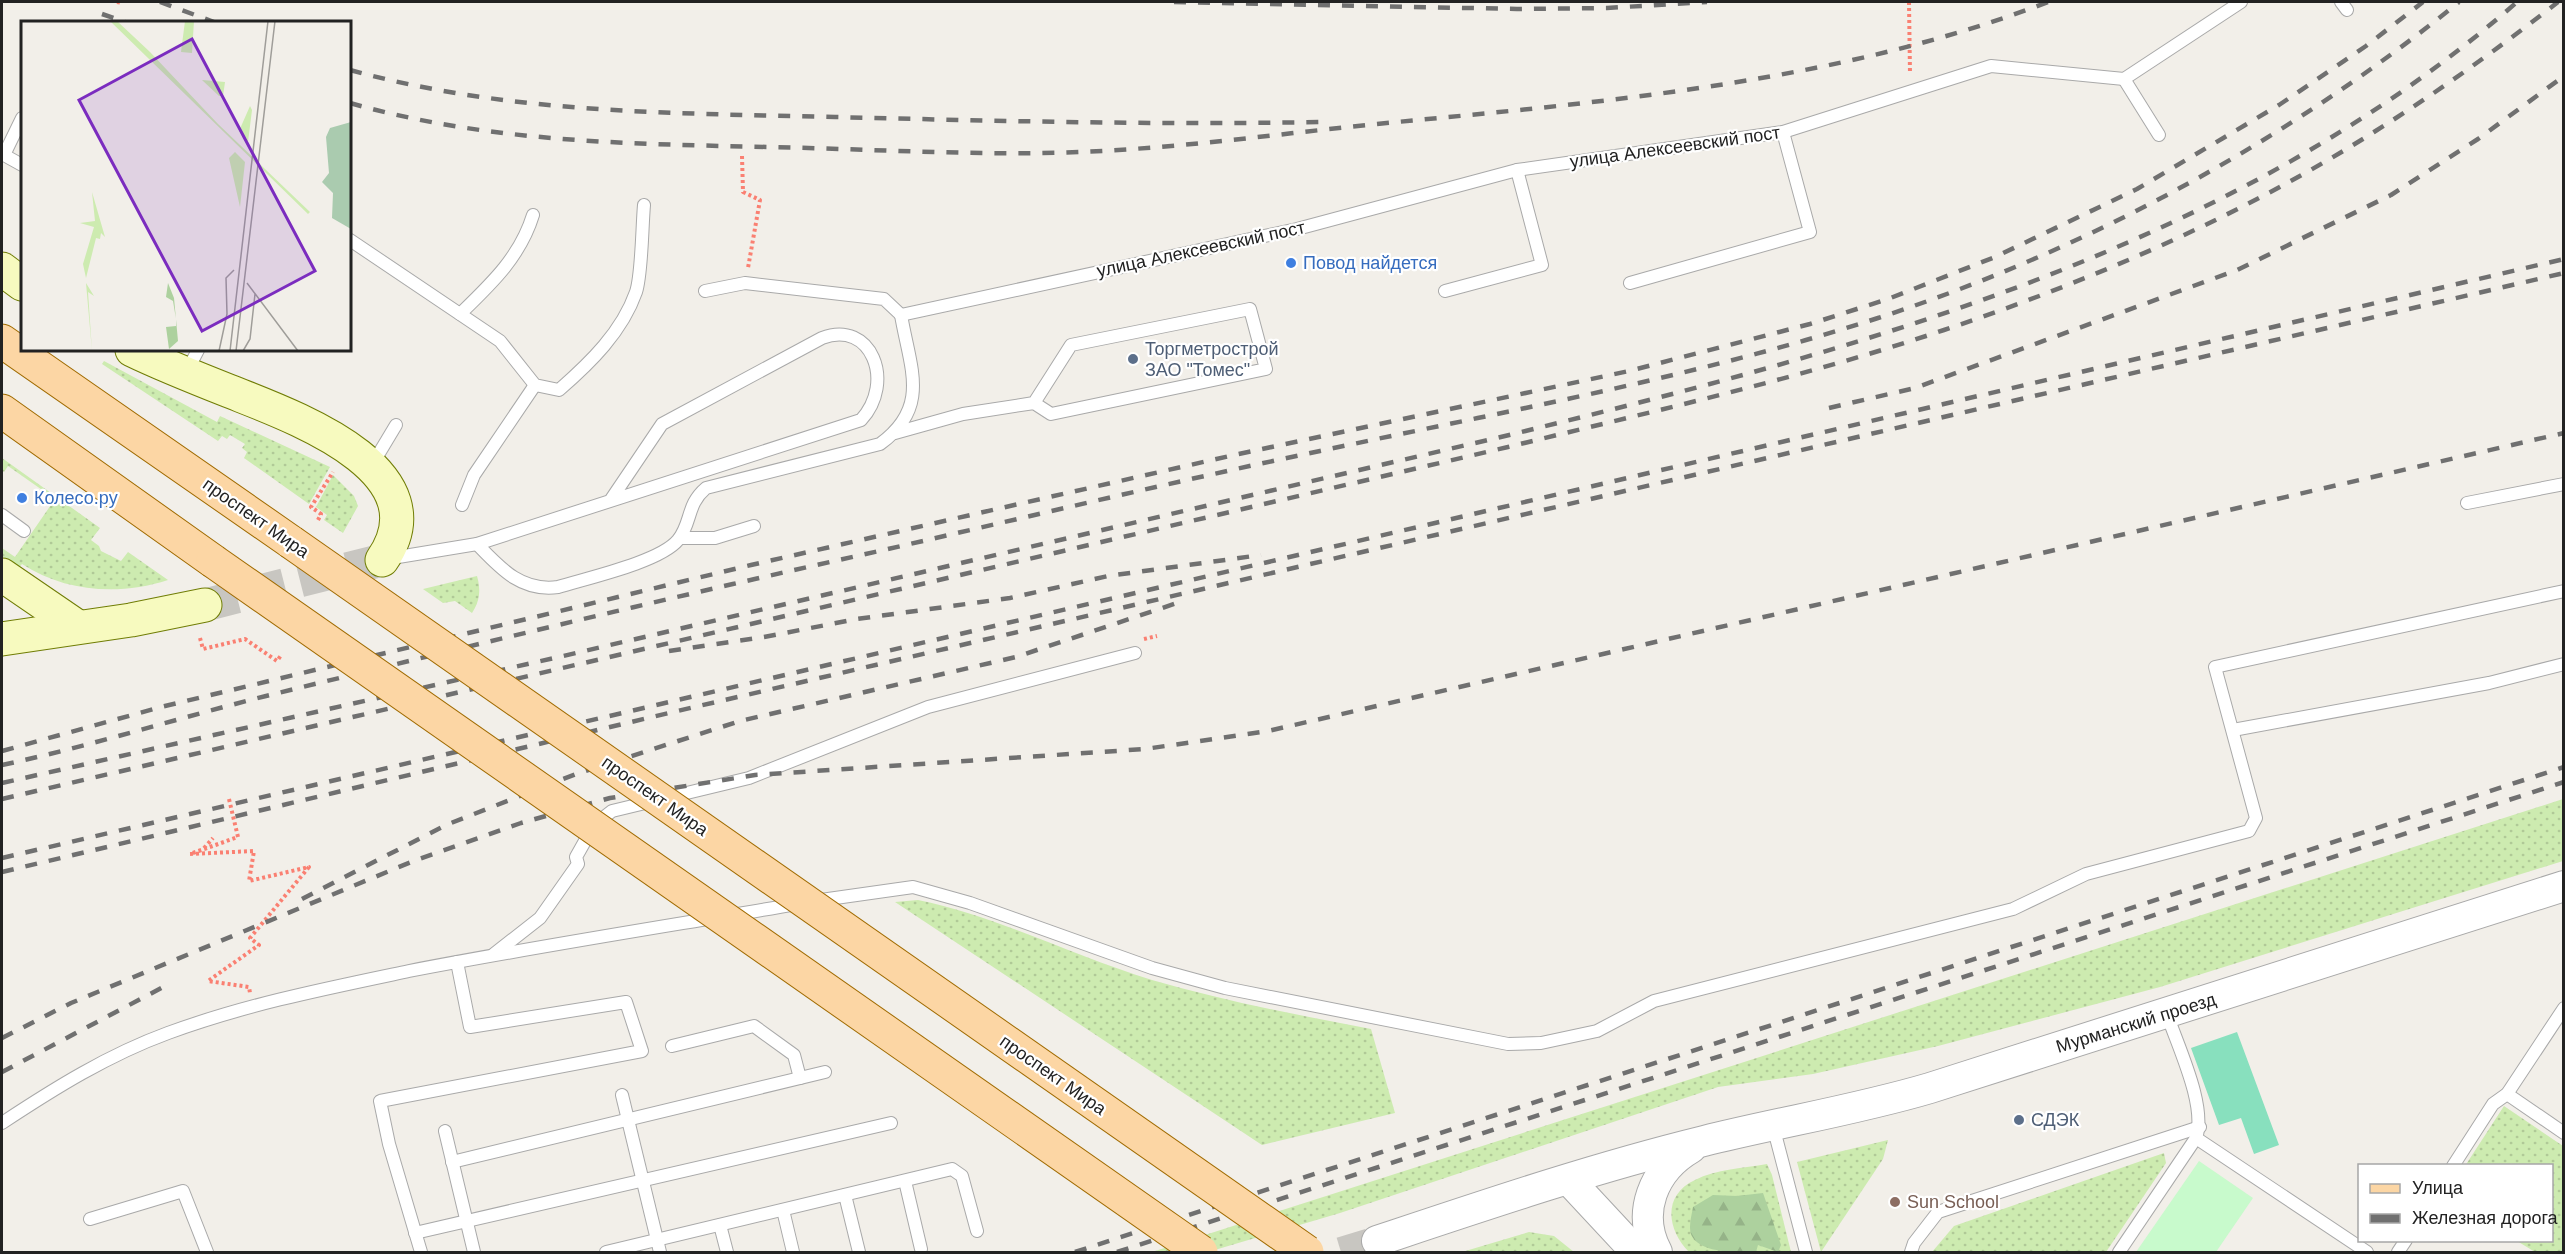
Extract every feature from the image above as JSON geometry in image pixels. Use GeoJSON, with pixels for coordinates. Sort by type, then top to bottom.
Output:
{"type":"FeatureCollection","features":[{"type":"Feature","properties":{"kind":"main road"},"geometry":{"type":"LineString","coordinates":[[2,268],[21,283]]}},
{"type":"Feature","properties":{"kind":"main road","name":"проспект Мира"},"geometry":{"type":"LineString","coordinates":[[2,341],[1307,1252]]}},
{"type":"Feature","properties":{"kind":"main road"},"geometry":{"type":"LineString","coordinates":[[137,351],[192,362],[280,412],[329,435],[372,466],[387,486],[396,518],[393,541],[382,560]]}},
{"type":"Feature","properties":{"kind":"main road"},"geometry":{"type":"LineString","coordinates":[[2,411],[1201,1252]]}},
{"type":"Feature","properties":{"kind":"main road"},"geometry":{"type":"LineString","coordinates":[[2,575],[78,627]]}},
{"type":"Feature","properties":{"kind":"main road"},"geometry":{"type":"LineString","coordinates":[[2,639],[160,616],[205,605]]}},
{"type":"Feature","properties":{"kind":"street","name":"Мурманский проезд"},"geometry":{"type":"LineString","coordinates":[[1377,1241],[1569,1180],[1704,1141],[1888,1100],[2561,888]]}},
{"type":"Feature","properties":{"kind":"street"},"geometry":{"type":"LineString","coordinates":[[1657,1252],[1649,1234],[1646,1213],[1650,1196],[1668,1167],[1683,1153],[1704,1141]]}},
{"type":"Feature","properties":{"kind":"street"},"geometry":{"type":"LineString","coordinates":[[1569,1180],[1636,1252]]}},
{"type":"Feature","properties":{"kind":"lane"},"geometry":{"type":"LineString","coordinates":[[2159,135],[2124,79],[2241,2]]}},
{"type":"Feature","properties":{"kind":"lane","name":"улица Алексеевский пост"},"geometry":{"type":"LineString","coordinates":[[901,315],[1297,229],[1517,170],[1783,132],[1991,66],[2124,79]]}},
{"type":"Feature","properties":{"kind":"lane"},"geometry":{"type":"LineString","coordinates":[[21,120],[4,155],[21,164]]}},
{"type":"Feature","properties":{"kind":"lane"},"geometry":{"type":"LineString","coordinates":[[1630,283],[1810,232],[1783,132]]}},
{"type":"Feature","properties":{"kind":"lane"},"geometry":{"type":"LineString","coordinates":[[1445,291],[1542,266],[1517,170]]}},
{"type":"Feature","properties":{"kind":"lane"},"geometry":{"type":"LineString","coordinates":[[351,241],[500,341],[535,385],[560,390],[583,369],[614,333],[636,291],[644,205]]}},
{"type":"Feature","properties":{"kind":"lane"},"geometry":{"type":"LineString","coordinates":[[460,314],[504,271],[526,238],[533,215]]}},
{"type":"Feature","properties":{"kind":"lane"},"geometry":{"type":"LineString","coordinates":[[477,544],[514,580],[545,589],[667,552],[680,538],[695,498],[706,488],[880,444],[895,433],[909,414],[914,394],[901,315],[884,299],[745,283],[705,291]]}},
{"type":"Feature","properties":{"kind":"lane"},"geometry":{"type":"LineString","coordinates":[[895,433],[963,414],[1034,403],[1051,414],[1266,369],[1250,309],[1071,345],[1034,403]]}},
{"type":"Feature","properties":{"kind":"lane"},"geometry":{"type":"LineString","coordinates":[[382,560],[477,544],[861,420],[872,408],[878,394],[880,378],[876,363],[868,350],[856,339],[841,334],[822,338],[662,424],[610,501]]}},
{"type":"Feature","properties":{"kind":"lane"},"geometry":{"type":"LineString","coordinates":[[462,505],[474,475],[535,385]]}},
{"type":"Feature","properties":{"kind":"lane"},"geometry":{"type":"LineString","coordinates":[[372,466],[396,425]]}},
{"type":"Feature","properties":{"kind":"lane"},"geometry":{"type":"LineString","coordinates":[[2467,503],[2564,484]]}},
{"type":"Feature","properties":{"kind":"lane"},"geometry":{"type":"LineString","coordinates":[[2,515],[24,531]]}},
{"type":"Feature","properties":{"kind":"lane"},"geometry":{"type":"LineString","coordinates":[[680,538],[715,538],[754,526]]}},
{"type":"Feature","properties":{"kind":"lane"},"geometry":{"type":"LineString","coordinates":[[2,1123],[80,1072],[168,1033],[297,994],[493,955],[889,889],[913,887],[980,906],[1152,968],[1225,988],[1508,1044],[1541,1043],[1597,1030],[1654,1001],[2013,909],[2086,874],[2249,831],[2256,818],[2215,667],[2564,591]]}},
{"type":"Feature","properties":{"kind":"lane"},"geometry":{"type":"LineString","coordinates":[[493,955],[540,918],[578,864],[576,857],[594,825],[612,811],[749,778],[928,707],[1136,653]]}},
{"type":"Feature","properties":{"kind":"lane"},"geometry":{"type":"LineString","coordinates":[[2233,730],[2488,683],[2564,664]]}},
{"type":"Feature","properties":{"kind":"lane"},"geometry":{"type":"LineString","coordinates":[[421,1252],[389,1144],[380,1101],[642,1051],[626,1002],[470,1027],[457,962]]}},
{"type":"Feature","properties":{"kind":"lane"},"geometry":{"type":"LineString","coordinates":[[2454,1164],[2493,1104],[2507,1094],[2564,1008]]}},
{"type":"Feature","properties":{"kind":"lane"},"geometry":{"type":"LineString","coordinates":[[2119,1252],[2198,1133],[2198,1109],[2167,1014]]}},
{"type":"Feature","properties":{"kind":"lane"},"geometry":{"type":"LineString","coordinates":[[672,1046],[754,1026],[794,1055],[800,1078]]}},
{"type":"Feature","properties":{"kind":"lane"},"geometry":{"type":"LineString","coordinates":[[452,1162],[825,1072]]}},
{"type":"Feature","properties":{"kind":"lane"},"geometry":{"type":"LineString","coordinates":[[2507,1094],[2564,1133]]}},
{"type":"Feature","properties":{"kind":"lane"},"geometry":{"type":"LineString","coordinates":[[622,1095],[658,1246]]}},
{"type":"Feature","properties":{"kind":"lane"},"geometry":{"type":"LineString","coordinates":[[415,1233],[891,1123]]}},
{"type":"Feature","properties":{"kind":"lane"},"geometry":{"type":"LineString","coordinates":[[1773,1126],[1806,1252]]}},
{"type":"Feature","properties":{"kind":"lane"},"geometry":{"type":"LineString","coordinates":[[445,1131],[474,1252]]}},
{"type":"Feature","properties":{"kind":"lane"},"geometry":{"type":"LineString","coordinates":[[1911,1252],[1914,1243],[1938,1212],[2198,1133]]}},
{"type":"Feature","properties":{"kind":"lane"},"geometry":{"type":"LineString","coordinates":[[2198,1133],[2367,1252]]}},
{"type":"Feature","properties":{"kind":"lane"},"geometry":{"type":"LineString","coordinates":[[606,1252],[658,1246],[720,1225],[952,1169],[962,1176],[977,1231]]}},
{"type":"Feature","properties":{"kind":"lane"},"geometry":{"type":"LineString","coordinates":[[905,1181],[921,1249]]}},
{"type":"Feature","properties":{"kind":"lane"},"geometry":{"type":"LineString","coordinates":[[90,1219],[183,1191],[207,1252]]}},
{"type":"Feature","properties":{"kind":"lane"},"geometry":{"type":"LineString","coordinates":[[845,1195],[859,1252]]}},
{"type":"Feature","properties":{"kind":"lane"},"geometry":{"type":"LineString","coordinates":[[783,1210],[793,1252]]}},
{"type":"Feature","properties":{"kind":"lane"},"geometry":{"type":"LineString","coordinates":[[720,1225],[727,1252]]}},
{"type":"Feature","properties":{"kind":"path"},"geometry":{"type":"LineString","coordinates":[[1909,2],[1910,64]]}},
{"type":"Feature","properties":{"kind":"path"},"geometry":{"type":"LineString","coordinates":[[742,156],[743,192],[760,200],[745,283]]}},
{"type":"Feature","properties":{"kind":"path"},"geometry":{"type":"LineString","coordinates":[[318,520],[321,514],[311,507],[332,471],[339,477]]}},
{"type":"Feature","properties":{"kind":"path"},"geometry":{"type":"LineString","coordinates":[[200,638],[203,649],[245,639],[277,661],[282,654]]}},
{"type":"Feature","properties":{"kind":"path"},"geometry":{"type":"LineString","coordinates":[[229,799],[238,837]]}},
{"type":"Feature","properties":{"kind":"path"},"geometry":{"type":"LineString","coordinates":[[213,838],[204,848],[238,837]]}},
{"type":"Feature","properties":{"kind":"path"},"geometry":{"type":"LineString","coordinates":[[238,837],[190,854],[254,851],[249,882],[309,867],[250,938],[259,945],[208,981],[249,987],[255,1006]]}},
{"type":"Feature","properties":{"kind":"green space"},"geometry":{"type":"Polygon","coordinates":[[[104,361],[217,422],[220,416],[330,467],[309,504],[244,458],[247,452],[242,448],[245,444],[230,435],[227,439],[222,436],[218,441],[102,364],[104,361]]]}},
{"type":"Feature","properties":{"kind":"green space"},"geometry":{"type":"Polygon","coordinates":[[[2,458],[100,528],[91,540],[99,546],[101,551],[121,561],[128,552],[168,580],[131,588],[74,586],[56,581],[22,564],[18,569],[2,559],[2,548],[15,557],[55,499],[8,466],[4,472],[2,458]]]}},
{"type":"Feature","properties":{"kind":"green space"},"geometry":{"type":"Polygon","coordinates":[[[333,475],[354,496],[358,506],[343,533],[324,520],[327,515],[316,507],[333,475]]]}},
{"type":"Feature","properties":{"kind":"green space"},"geometry":{"type":"Polygon","coordinates":[[[477,576],[479,595],[472,613],[455,601],[443,603],[423,589],[477,576]]]}},
{"type":"Feature","properties":{"kind":"green space"},"geometry":{"type":"Polygon","coordinates":[[[2563,799],[2563,861],[2160,987],[1938,1046],[1813,1074],[1718,1087],[1340,1213],[1208,1252],[1152,1252],[2563,799]]]}},
{"type":"Feature","properties":{"kind":"green space"},"geometry":{"type":"Polygon","coordinates":[[[918,900],[978,916],[1123,970],[1179,988],[1371,1029],[1395,1113],[1262,1145],[895,902],[918,900]]]}},
{"type":"Feature","properties":{"kind":"green space"},"geometry":{"type":"Polygon","coordinates":[[[2237,1032],[2279,1145],[2254,1154],[2241,1118],[2219,1125],[2191,1048],[2237,1032]]]}},
{"type":"Feature","properties":{"kind":"green space"},"geometry":{"type":"Polygon","coordinates":[[[2504,1106],[2563,1146],[2563,1252],[2535,1252],[2519,1242],[2553,1242],[2553,1164],[2466,1164],[2504,1106]]]}},
{"type":"Feature","properties":{"kind":"green space"},"geometry":{"type":"Polygon","coordinates":[[[1888,1140],[1883,1159],[1821,1252],[1797,1162],[1888,1140]]]}},
{"type":"Feature","properties":{"kind":"green space"},"geometry":{"type":"Polygon","coordinates":[[[2164,1153],[2166,1163],[2106,1252],[1932,1252],[1954,1226],[2164,1153]]]}},
{"type":"Feature","properties":{"kind":"green space"},"geometry":{"type":"Polygon","coordinates":[[[2199,1161],[2253,1198],[2216,1252],[2136,1252],[2199,1161]]]}},
{"type":"Feature","properties":{"kind":"green space"},"geometry":{"type":"Polygon","coordinates":[[[1767,1164],[1772,1175],[1791,1252],[1689,1252],[1676,1234],[1671,1213],[1677,1194],[1684,1186],[1703,1176],[1721,1171],[1767,1164]]]}},
{"type":"Feature","properties":{"kind":"green space"},"geometry":{"type":"Polygon","coordinates":[[[1763,1193],[1781,1245],[1778,1252],[1758,1245],[1756,1252],[1716,1250],[1705,1247],[1692,1236],[1690,1224],[1693,1207],[1713,1195],[1737,1196],[1763,1193]]]}},
{"type":"Feature","properties":{"kind":"green space"},"geometry":{"type":"Polygon","coordinates":[[[1529,1232],[1554,1236],[1574,1252],[1462,1252],[1529,1232]]]}},
{"type":"Feature","properties":{"kind":"tunnel"},"geometry":{"type":"LineString","coordinates":[[205,605],[382,560]]}},
{"type":"Feature","properties":{"kind":"tunnel"},"geometry":{"type":"LineString","coordinates":[[1341,1252],[1377,1241]]}},
{"type":"Feature","properties":{"kind":"railway"},"geometry":{"type":"LineString","coordinates":[[160,2],[211,21]]}},
{"type":"Feature","properties":{"kind":"railway"},"geometry":{"type":"LineString","coordinates":[[1174,2],[1517,9],[1607,8],[1707,2]]}},
{"type":"Feature","properties":{"kind":"railway"},"geometry":{"type":"LineString","coordinates":[[351,103],[453,126],[610,142],[963,153],[1119,150],[1562,106],[1727,84],[1890,51],[1970,29],[2048,2]]}},
{"type":"Feature","properties":{"kind":"railway"},"geometry":{"type":"LineString","coordinates":[[2,751],[161,707],[751,565],[1234,455],[1629,371],[1810,324],[1888,299],[1995,257],[2137,189],[2279,105],[2366,46],[2423,2]]}},
{"type":"Feature","properties":{"kind":"railway"},"geometry":{"type":"LineString","coordinates":[[2,765],[266,696],[654,602],[1212,474],[1601,392],[1740,358],[1878,318],[1956,291],[2033,259],[2109,225],[2183,186],[2256,145],[2326,100],[2459,2]]}},
{"type":"Feature","properties":{"kind":"railway"},"geometry":{"type":"LineString","coordinates":[[2,783],[563,656],[1505,436],[1639,403],[1907,326],[2039,279],[2167,225],[2290,162],[2407,88],[2517,2]]}},
{"type":"Feature","properties":{"kind":"railway"},"geometry":{"type":"LineString","coordinates":[[2,799],[1508,447],[1727,393],[1890,347],[2000,311],[2110,268],[2165,244],[2272,191],[2323,163],[2421,101],[2491,53],[2558,2]]}},
{"type":"Feature","properties":{"kind":"railway"},"geometry":{"type":"LineString","coordinates":[[102,14],[122,21]]}},
{"type":"Feature","properties":{"kind":"railway"},"geometry":{"type":"LineString","coordinates":[[351,70],[470,95],[591,109],[773,116],[1078,122],[1320,122]]}},
{"type":"Feature","properties":{"kind":"railway"},"geometry":{"type":"LineString","coordinates":[[1829,408],[1915,388],[2237,270],[2391,195],[2478,139],[2564,76]]}},
{"type":"Feature","properties":{"kind":"railway"},"geometry":{"type":"LineString","coordinates":[[2,858],[2564,259]]}},
{"type":"Feature","properties":{"kind":"railway"},"geometry":{"type":"LineString","coordinates":[[2,872],[673,712],[2564,273]]}},
{"type":"Feature","properties":{"kind":"railway"},"geometry":{"type":"LineString","coordinates":[[2,1038],[71,1003],[411,862],[521,823],[610,798],[755,775],[1145,749],[1268,731],[2564,433]]}},
{"type":"Feature","properties":{"kind":"railway"},"geometry":{"type":"LineString","coordinates":[[669,651],[764,637],[857,619],[1010,598],[1108,576],[1261,555]]}},
{"type":"Feature","properties":{"kind":"railway"},"geometry":{"type":"LineString","coordinates":[[302,899],[446,825],[576,774],[740,721],[1016,657],[1180,602]]}},
{"type":"Feature","properties":{"kind":"railway"},"geometry":{"type":"LineString","coordinates":[[1075,1252],[2564,767]]}},
{"type":"Feature","properties":{"kind":"railway"},"geometry":{"type":"LineString","coordinates":[[1117,1252],[2564,782]]}},
{"type":"Feature","properties":{"kind":"railway"},"geometry":{"type":"LineString","coordinates":[[2,1072],[169,984]]}},
{"type":"Feature","properties":{"kind":"place","name":"Повод найдется"},"geometry":{"type":"Point","coordinates":[1291,263]}},
{"type":"Feature","properties":{"kind":"place","name":"Торгметрострой ЗАО \"Томес\""},"geometry":{"type":"Point","coordinates":[1133,359]}},
{"type":"Feature","properties":{"kind":"place","name":"Колесо.ру"},"geometry":{"type":"Point","coordinates":[22,498]}},
{"type":"Feature","properties":{"kind":"place","name":"СДЭК"},"geometry":{"type":"Point","coordinates":[2019,1120]}},
{"type":"Feature","properties":{"kind":"place","name":"Sun School"},"geometry":{"type":"Point","coordinates":[1895,1202]}}]}
